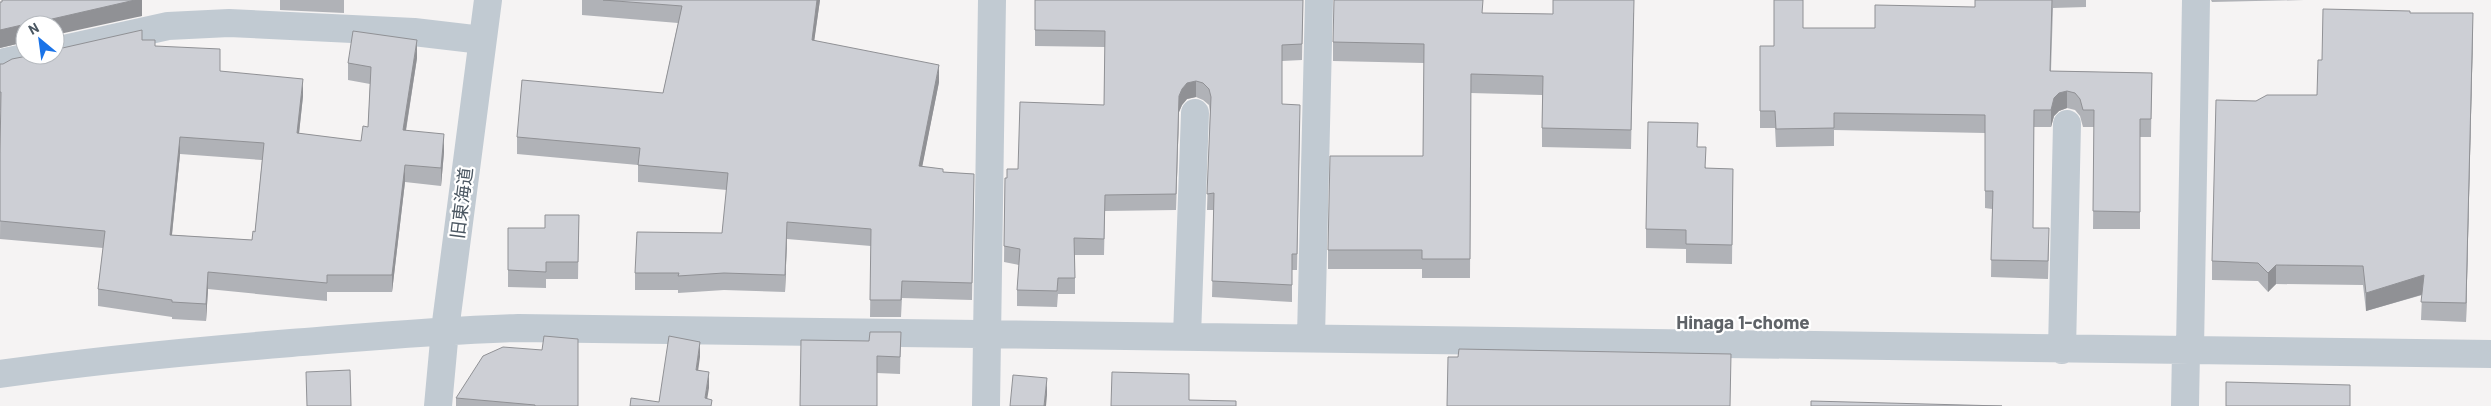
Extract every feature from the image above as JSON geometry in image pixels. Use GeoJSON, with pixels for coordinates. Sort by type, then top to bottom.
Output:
{"type":"FeatureCollection","features":[{"type":"Feature","properties":{"kind":"street","name":"旧東海道"},"geometry":{"type":"LineString","coordinates":[[438,406],[445,330],[488,0]]}},
{"type":"Feature","properties":{"kind":"street"},"geometry":{"type":"LineString","coordinates":[[986,406],[992,0]]}},
{"type":"Feature","properties":{"kind":"street"},"geometry":{"type":"LineString","coordinates":[[1311,338],[1319,0]]}},
{"type":"Feature","properties":{"kind":"street"},"geometry":{"type":"LineString","coordinates":[[2185,406],[2196,0]]}},
{"type":"Feature","properties":{"kind":"street"},"geometry":{"type":"LineString","coordinates":[[65,49],[168,26],[229,23],[414,32],[482,40]]}},
{"type":"Feature","properties":{"kind":"street"},"geometry":{"type":"LineString","coordinates":[[0,66],[5,62],[15,60]]}},
{"type":"Feature","properties":{"kind":"street"},"geometry":{"type":"LineString","coordinates":[[1187,336],[1195,113]]}},
{"type":"Feature","properties":{"kind":"street"},"geometry":{"type":"LineString","coordinates":[[2062,350],[2067,124]]}},
{"type":"Feature","properties":{"kind":"street"},"geometry":{"type":"LineString","coordinates":[[0,374],[79,362],[445,330],[528,328],[2062,350],[2188,349],[2491,354]]}},
{"type":"Feature","properties":{"kind":"building"},"geometry":{"type":"Polygon","coordinates":[[[2,0],[135,0],[65,16],[15,15],[15,27],[0,30],[0,2],[2,0]]]}},
{"type":"Feature","properties":{"kind":"building"},"geometry":{"type":"Polygon","coordinates":[[[603,0],[817,0],[812,40],[939,65],[919,166],[943,169],[943,172],[974,174],[972,283],[902,281],[901,300],[870,300],[871,229],[787,222],[785,275],[724,273],[678,276],[679,273],[635,273],[637,232],[722,233],[728,173],[638,165],[640,148],[517,137],[522,80],[663,93],[682,6],[603,0]]]}},
{"type":"Feature","properties":{"kind":"building"},"geometry":{"type":"Polygon","coordinates":[[[1035,0],[1303,0],[1302,44],[1282,45],[1282,104],[1300,105],[1297,254],[1292,254],[1292,285],[1212,281],[1214,193],[1207,194],[1211,97],[1209,89],[1203,83],[1196,81],[1187,83],[1179,96],[1176,194],[1105,195],[1104,239],[1074,238],[1075,278],[1058,278],[1057,291],[1017,290],[1020,249],[1004,246],[1005,178],[1007,178],[1007,169],[1018,169],[1020,102],[1104,105],[1105,31],[1035,30],[1035,0]]]}},
{"type":"Feature","properties":{"kind":"building"},"geometry":{"type":"Polygon","coordinates":[[[1334,0],[1483,0],[1482,13],[1553,14],[1553,0],[1634,0],[1631,130],[1542,128],[1543,76],[1471,74],[1470,259],[1422,259],[1422,250],[1328,250],[1330,156],[1423,156],[1424,44],[1333,42],[1334,0]]]}},
{"type":"Feature","properties":{"kind":"building"},"geometry":{"type":"Polygon","coordinates":[[[1774,0],[1803,0],[1803,28],[1875,28],[1875,5],[1975,7],[1975,0],[2052,0],[2050,71],[2152,73],[2151,119],[2140,119],[2140,212],[2093,211],[2094,110],[2083,110],[2080,99],[2075,93],[2067,91],[2059,93],[2054,98],[2051,110],[2034,110],[2033,228],[2049,228],[2048,261],[1991,260],[1993,191],[1985,191],[1985,115],[1834,113],[1834,128],[1776,129],[1775,111],[1760,111],[1760,46],[1774,46],[1774,0]]]}},
{"type":"Feature","properties":{"kind":"building"},"geometry":{"type":"Polygon","coordinates":[[[2323,9],[2410,11],[2410,13],[2473,13],[2466,303],[2421,302],[2424,275],[2366,293],[2363,266],[2276,265],[2268,273],[2258,263],[2212,261],[2216,100],[2256,101],[2267,95],[2317,95],[2318,60],[2322,60],[2323,9]]]}},
{"type":"Feature","properties":{"kind":"building"},"geometry":{"type":"Polygon","coordinates":[[[142,30],[142,40],[155,40],[155,46],[220,49],[220,71],[303,79],[297,133],[361,141],[363,126],[368,127],[371,67],[348,63],[353,31],[417,40],[403,130],[444,134],[441,168],[405,165],[392,275],[327,275],[327,283],[208,272],[206,304],[172,302],[172,300],[98,289],[105,231],[0,221],[0,64],[15,58],[15,65],[65,65],[65,47],[142,30]],[[180,137],[170,235],[252,240],[253,231],[255,232],[264,143],[180,137]]]}},
{"type":"Feature","properties":{"kind":"building"},"geometry":{"type":"Polygon","coordinates":[[[1648,122],[1698,123],[1697,147],[1706,147],[1705,168],[1733,169],[1732,245],[1686,244],[1686,230],[1646,229],[1648,122]]]}},
{"type":"Feature","properties":{"kind":"building"},"geometry":{"type":"Polygon","coordinates":[[[545,215],[579,215],[578,262],[546,262],[546,272],[508,270],[508,228],[545,228],[545,215]]]}},
{"type":"Feature","properties":{"kind":"building"},"geometry":{"type":"Polygon","coordinates":[[[870,332],[901,332],[900,357],[877,356],[877,406],[800,406],[801,340],[869,341],[870,332]]]}},
{"type":"Feature","properties":{"kind":"building"},"geometry":{"type":"Polygon","coordinates":[[[544,336],[578,339],[578,406],[535,406],[456,398],[483,356],[503,347],[542,350],[544,336]]]}},
{"type":"Feature","properties":{"kind":"building"},"geometry":{"type":"Polygon","coordinates":[[[669,336],[700,342],[696,370],[709,372],[705,398],[712,400],[711,406],[630,406],[631,398],[659,402],[669,336]]]}},
{"type":"Feature","properties":{"kind":"building"},"geometry":{"type":"Polygon","coordinates":[[[1459,349],[1731,354],[1730,406],[1447,406],[1448,357],[1458,357],[1459,349]]]}},
{"type":"Feature","properties":{"kind":"building"},"geometry":{"type":"Polygon","coordinates":[[[350,370],[351,406],[307,406],[306,372],[350,370]]]}},
{"type":"Feature","properties":{"kind":"building"},"geometry":{"type":"Polygon","coordinates":[[[1112,372],[1189,374],[1189,400],[1236,401],[1236,406],[1111,406],[1112,372]]]}},
{"type":"Feature","properties":{"kind":"building"},"geometry":{"type":"Polygon","coordinates":[[[1013,375],[1047,378],[1044,406],[1010,406],[1013,375]]]}},
{"type":"Feature","properties":{"kind":"building"},"geometry":{"type":"Polygon","coordinates":[[[2226,382],[2350,385],[2350,406],[2226,406],[2226,382]]]}},
{"type":"Feature","properties":{"kind":"building"},"geometry":{"type":"Polygon","coordinates":[[[1811,401],[2002,406],[1811,406],[1811,401]]]}},
{"type":"Feature","properties":{"kind":"district","name":"Hinaga 1-chome"},"geometry":{"type":"Point","coordinates":[1743,321]}}]}
